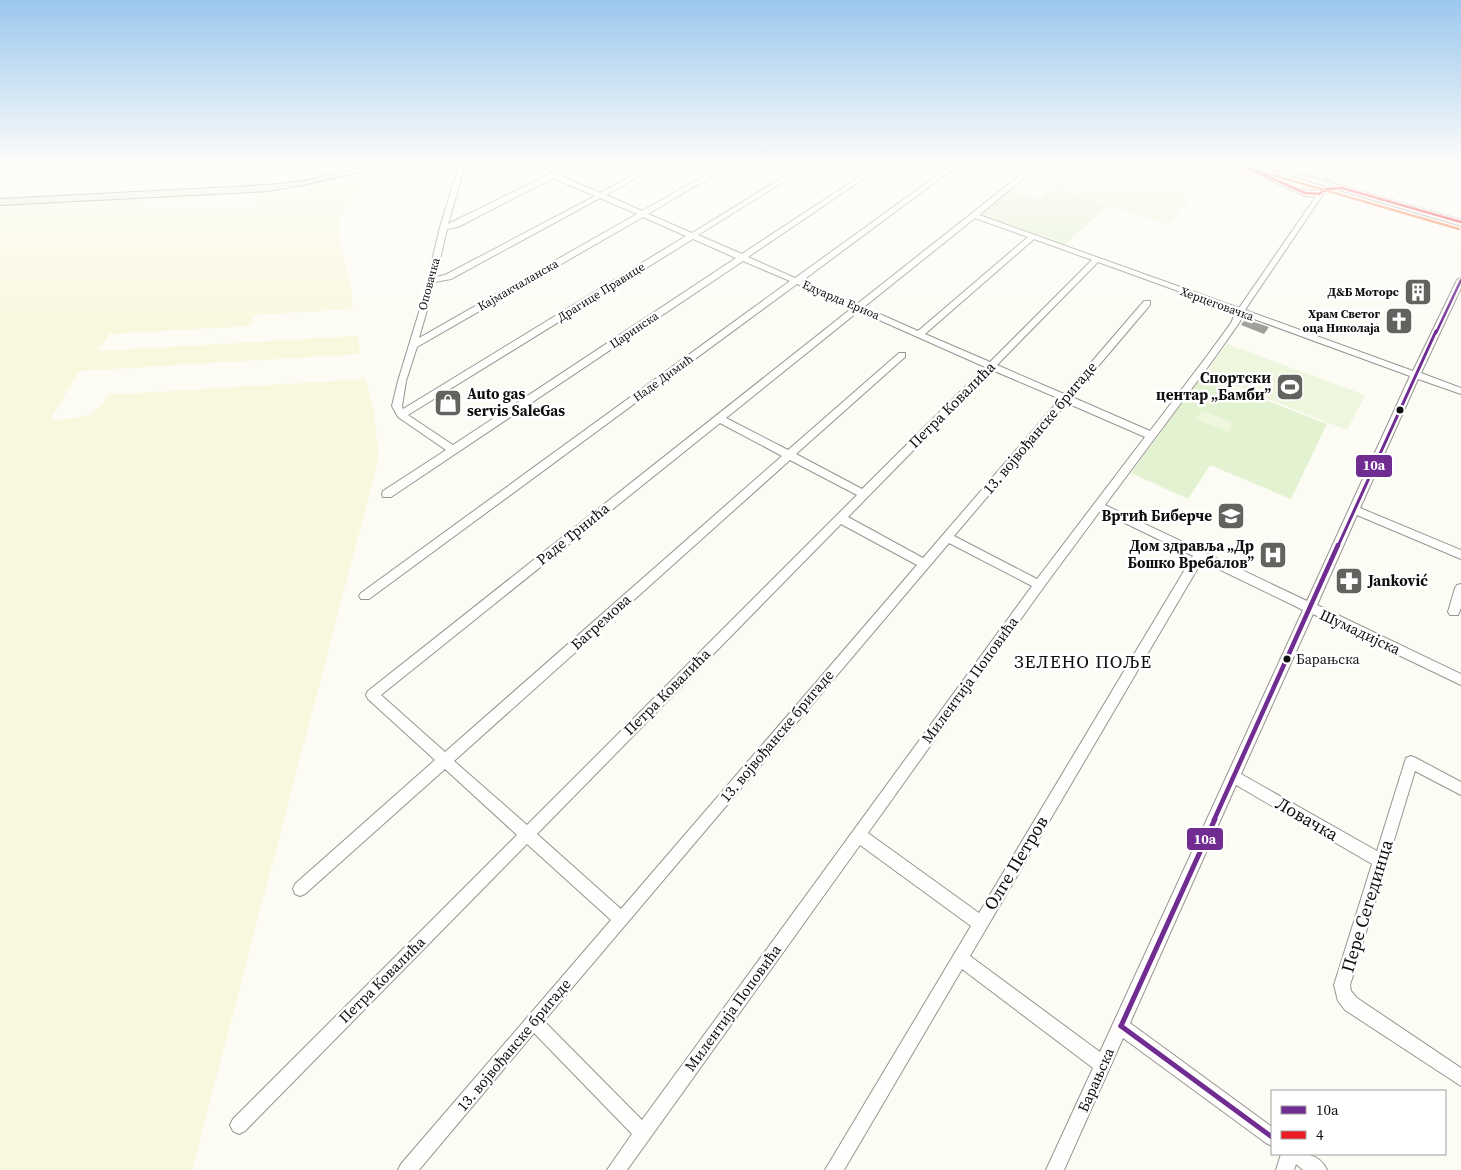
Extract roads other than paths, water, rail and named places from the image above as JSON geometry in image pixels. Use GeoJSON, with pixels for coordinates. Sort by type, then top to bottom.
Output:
{"type":"FeatureCollection","features":[{"type":"Feature","properties":{"kind":"street","name":"Оповачка"},"geometry":{"type":"LineString","coordinates":[[400,415],[397,406],[398,397],[446,220]]}},
{"type":"Feature","properties":{"kind":"street"},"geometry":{"type":"LineString","coordinates":[[444,227],[455,225],[466,220]]}},
{"type":"Feature","properties":{"kind":"street"},"geometry":{"type":"LineString","coordinates":[[431,281],[448,277],[556,220]]}},
{"type":"Feature","properties":{"kind":"street","name":"Кајмакчаланска"},"geometry":{"type":"LineString","coordinates":[[412,346],[632,220]]}},
{"type":"Feature","properties":{"kind":"street","name":"Едуарда Ериоа"},"geometry":{"type":"LineString","coordinates":[[655,220],[1152,436]]}},
{"type":"Feature","properties":{"kind":"street","name":"Драгице Правице"},"geometry":{"type":"LineString","coordinates":[[400,415],[719,220]]}},
{"type":"Feature","properties":{"kind":"street","name":"Царинска"},"geometry":{"type":"LineString","coordinates":[[387,494],[799,220]]}},
{"type":"Feature","properties":{"kind":"street","name":"Наде Димић"},"geometry":{"type":"LineString","coordinates":[[365,596],[880,220]]}},
{"type":"Feature","properties":{"kind":"street","name":"Раде Трнића"},"geometry":{"type":"LineString","coordinates":[[622,918],[372,695],[968,220]]}},
{"type":"Feature","properties":{"kind":"street","name":"Херцеговачка"},"geometry":{"type":"LineString","coordinates":[[987,220],[1461,391]]}},
{"type":"Feature","properties":{"kind":"street","name":"Милентија Поповића"},"geometry":{"type":"LineString","coordinates":[[616,1170],[1039,585],[1210,358],[1303,220]]}},
{"type":"Feature","properties":{"kind":"street"},"geometry":{"type":"LineString","coordinates":[[920,334],[1033,236]]}},
{"type":"Feature","properties":{"kind":"street","name":"Петра Ковалића"},"geometry":{"type":"LineString","coordinates":[[239,1125],[1096,260]]}},
{"type":"Feature","properties":{"kind":"street","name":"Барањска"},"geometry":{"type":"LineString","coordinates":[[1055,1170],[1309,608],[1461,280]]}},
{"type":"Feature","properties":{"kind":"street","name":"13. војвођанске бригаде"},"geometry":{"type":"LineString","coordinates":[[407,1170],[1147,303]]}},
{"type":"Feature","properties":{"kind":"street","name":"Багремова"},"geometry":{"type":"LineString","coordinates":[[300,889],[902,355]]}},
{"type":"Feature","properties":{"kind":"street"},"geometry":{"type":"LineString","coordinates":[[400,415],[453,450]]}},
{"type":"Feature","properties":{"kind":"street"},"geometry":{"type":"LineString","coordinates":[[719,418],[863,494]]}},
{"type":"Feature","properties":{"kind":"street","name":"Шумадијска"},"geometry":{"type":"LineString","coordinates":[[1098,506],[1461,680]]}},
{"type":"Feature","properties":{"kind":"street"},"geometry":{"type":"LineString","coordinates":[[1354,510],[1461,555]]}},
{"type":"Feature","properties":{"kind":"street"},"geometry":{"type":"LineString","coordinates":[[840,518],[924,564]]}},
{"type":"Feature","properties":{"kind":"street"},"geometry":{"type":"LineString","coordinates":[[947,537],[1039,585]]}},
{"type":"Feature","properties":{"kind":"street","name":"Олге Петров"},"geometry":{"type":"LineString","coordinates":[[834,1170],[1199,556]]}},
{"type":"Feature","properties":{"kind":"street"},"geometry":{"type":"LineString","coordinates":[[1454,612],[1461,588]]}},
{"type":"Feature","properties":{"kind":"street","name":"Пере Сегединца"},"geometry":{"type":"LineString","coordinates":[[1461,789],[1411,762],[1342,985],[1344,996],[1351,1004],[1461,1078]]}},
{"type":"Feature","properties":{"kind":"street","name":"Ловачка"},"geometry":{"type":"LineString","coordinates":[[1234,776],[1381,861]]}},
{"type":"Feature","properties":{"kind":"street"},"geometry":{"type":"LineString","coordinates":[[858,835],[980,923]]}},
{"type":"Feature","properties":{"kind":"street"},"geometry":{"type":"LineString","coordinates":[[960,958],[1103,1065]]}},
{"type":"Feature","properties":{"kind":"street"},"geometry":{"type":"LineString","coordinates":[[534,1022],[643,1133]]}},
{"type":"Feature","properties":{"kind":"street"},"geometry":{"type":"LineString","coordinates":[[1121,1026],[1271,1136]]}},
{"type":"Feature","properties":{"kind":"street"},"geometry":{"type":"LineString","coordinates":[[1285,1170],[1290,1155]]}},
{"type":"Feature","properties":{"kind":"street"},"geometry":{"type":"LineString","coordinates":[[1297,1155],[1318,1170]]}},
{"type":"Feature","properties":{"kind":"place","name":"Д&Б Моторс"},"geometry":{"type":"Point","coordinates":[1418,292]}},
{"type":"Feature","properties":{"kind":"place","name":"Храм Светог оца Николаја"},"geometry":{"type":"Point","coordinates":[1399,321]}},
{"type":"Feature","properties":{"kind":"place","name":"Спортски центар „Бамби”"},"geometry":{"type":"Point","coordinates":[1290,387]}},
{"type":"Feature","properties":{"kind":"place","name":"Auto gas servis SaleGas"},"geometry":{"type":"Point","coordinates":[448,403]}},
{"type":"Feature","properties":{"kind":"place","name":"Вртић Биберче"},"geometry":{"type":"Point","coordinates":[1231,516]}},
{"type":"Feature","properties":{"kind":"place","name":"Дом здравља „Др Бошко Вребалов”"},"geometry":{"type":"Point","coordinates":[1273,555]}},
{"type":"Feature","properties":{"kind":"place","name":"Janković"},"geometry":{"type":"Point","coordinates":[1349,581]}},
{"type":"Feature","properties":{"kind":"place","name":"Барањска"},"geometry":{"type":"Point","coordinates":[1287,659]}},
{"type":"Feature","properties":{"kind":"district","name":"ЗЕЛЕНО ПОЉЕ"},"geometry":{"type":"Point","coordinates":[1083,662]}}]}
